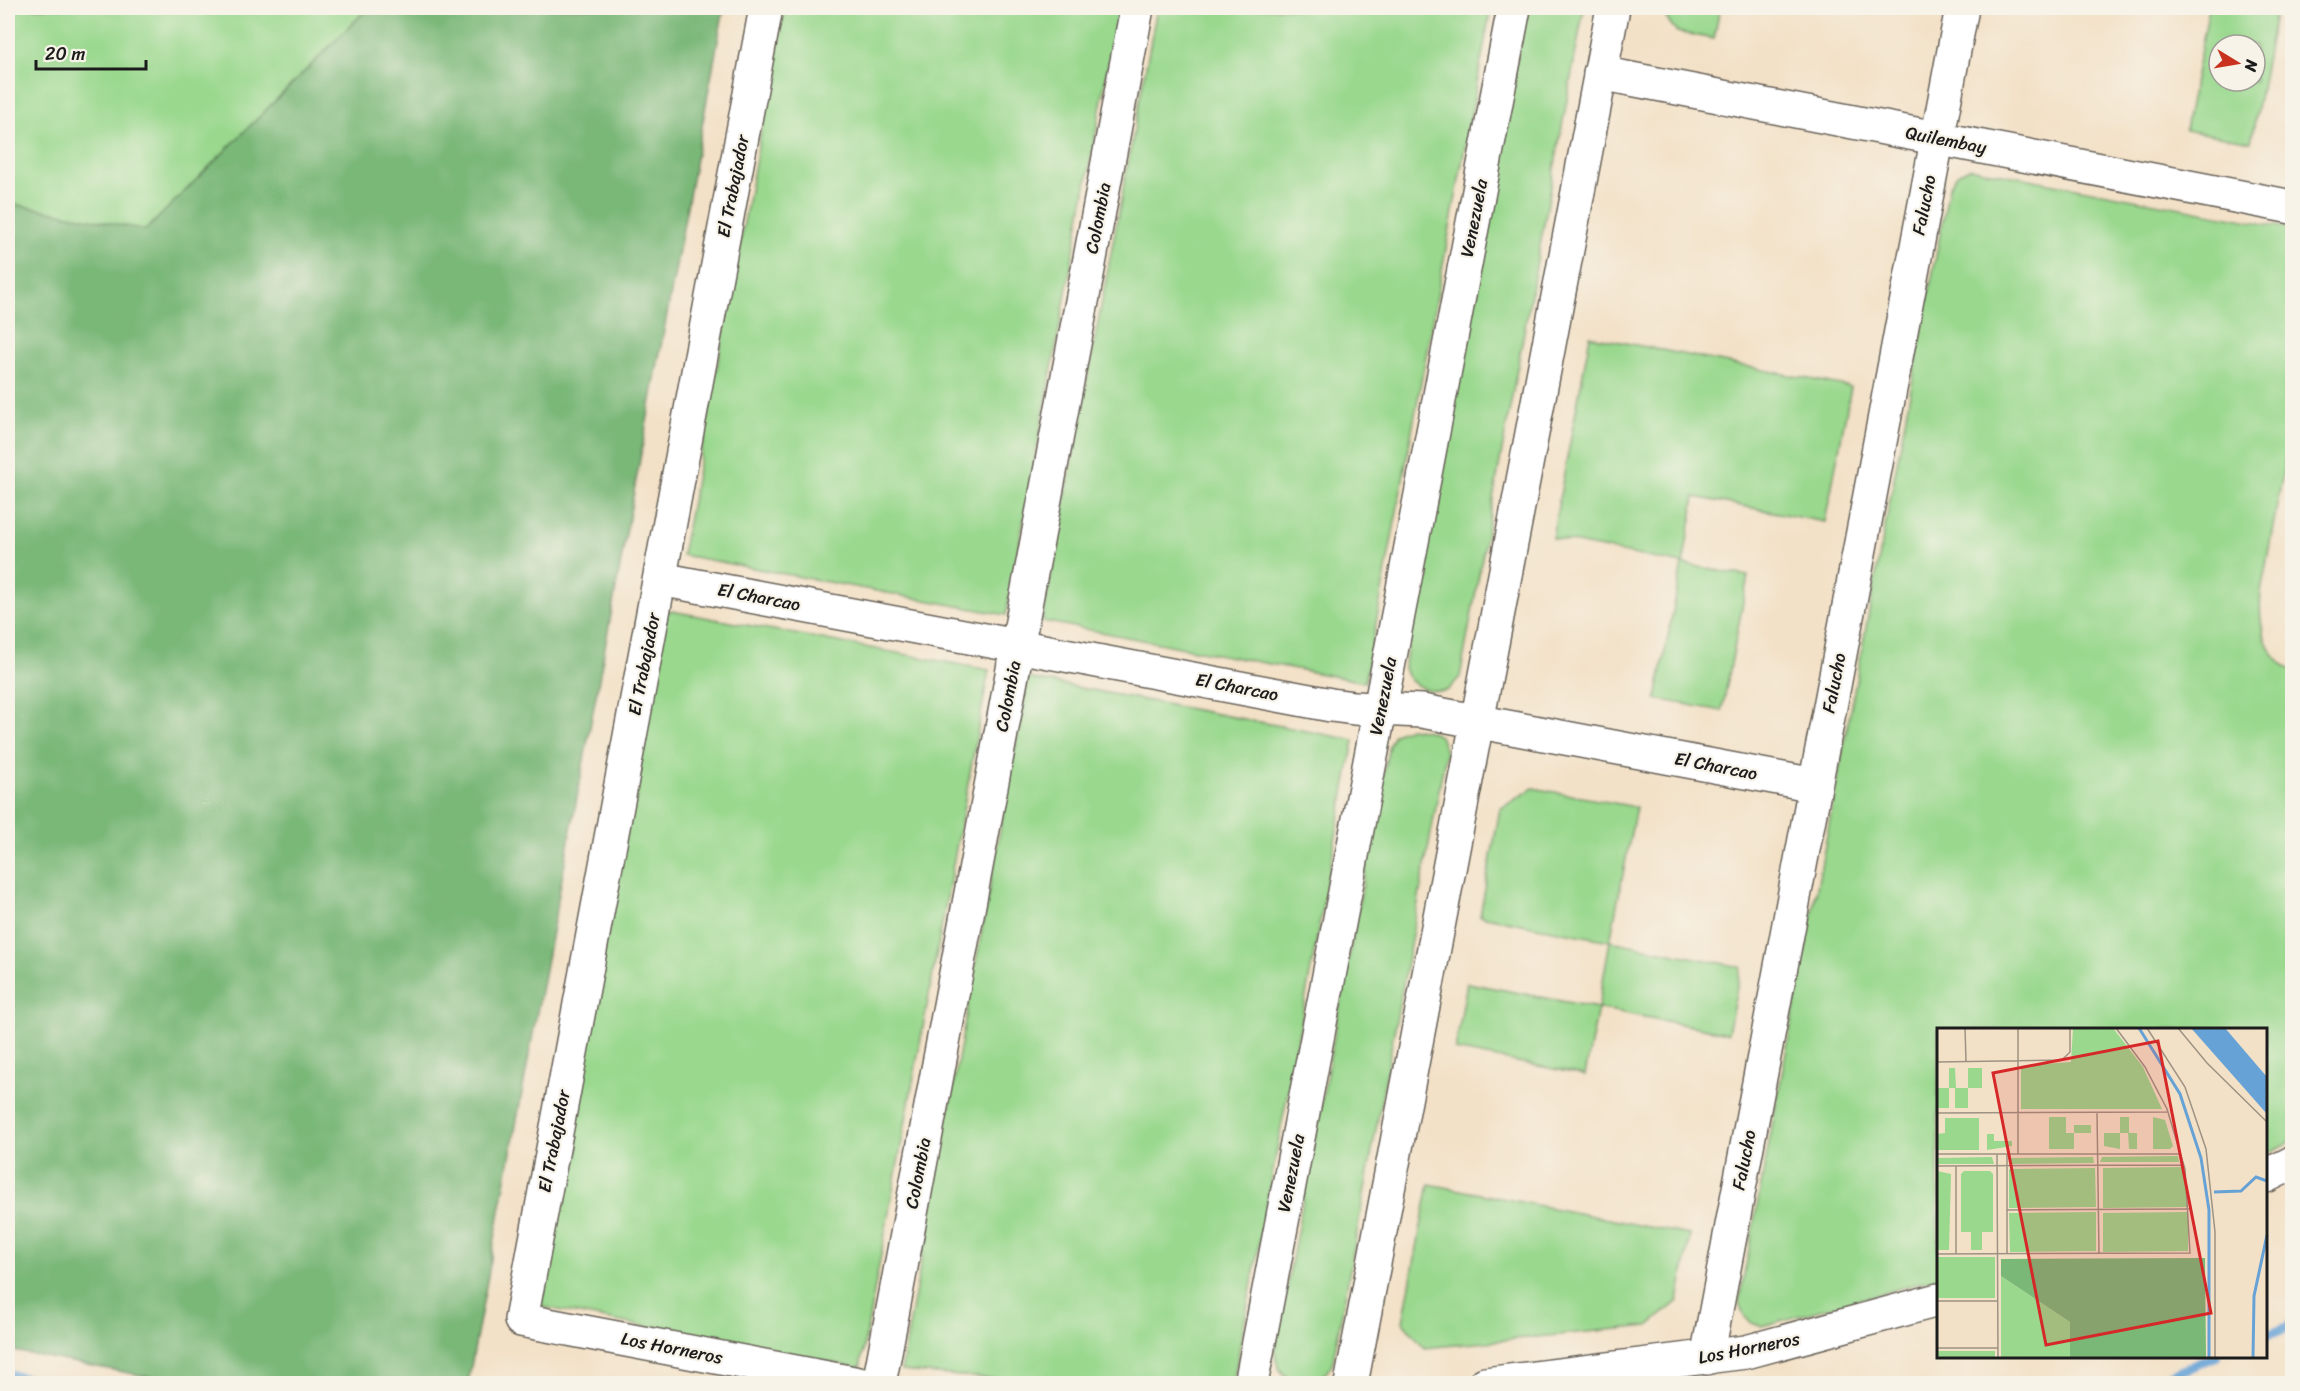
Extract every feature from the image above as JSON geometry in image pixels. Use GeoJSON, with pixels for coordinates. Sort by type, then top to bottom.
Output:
{"type":"FeatureCollection","features":[{"type":"Feature","properties":{"kind":"street","name":"El Trabajador"},"geometry":{"type":"LineString","coordinates":[[521,1320],[766,8]]}},
{"type":"Feature","properties":{"kind":"street","name":"Colombia"},"geometry":{"type":"LineString","coordinates":[[879,1383],[1137,8]]}},
{"type":"Feature","properties":{"kind":"street","name":"Venezuela"},"geometry":{"type":"LineString","coordinates":[[1251,1383],[1514,8]]}},
{"type":"Feature","properties":{"kind":"street"},"geometry":{"type":"LineString","coordinates":[[1351,1383],[1612,8]]}},
{"type":"Feature","properties":{"kind":"street","name":"Falucho"},"geometry":{"type":"LineString","coordinates":[[1707,1358],[1962,8]]}},
{"type":"Feature","properties":{"kind":"street","name":"Quilembay"},"geometry":{"type":"LineString","coordinates":[[1600,73],[2292,207]]}},
{"type":"Feature","properties":{"kind":"street","name":"El Charcao"},"geometry":{"type":"LineString","coordinates":[[660,579],[1331,705],[1422,711],[1815,785]]}},
{"type":"Feature","properties":{"kind":"street"},"geometry":{"type":"LineString","coordinates":[[2267,1175],[2292,1163]]}},
{"type":"Feature","properties":{"kind":"street","name":"Los Horneros"},"geometry":{"type":"LineString","coordinates":[[1485,1383],[1746,1352],[1937,1299]]}},
{"type":"Feature","properties":{"kind":"street","name":"Los Horneros"},"geometry":{"type":"LineString","coordinates":[[521,1320],[859,1383]]}},
{"type":"Feature","properties":{"kind":"green space"},"geometry":{"type":"Polygon","coordinates":[[[8,8],[368,8],[146,230],[8,203],[8,8]]]}},
{"type":"Feature","properties":{"kind":"green space"},"geometry":{"type":"Polygon","coordinates":[[[368,8],[724,8],[468,1383],[181,1383],[8,1350],[8,203],[146,230],[368,8]]]}},
{"type":"Feature","properties":{"kind":"green space"},"geometry":{"type":"Polygon","coordinates":[[[784,8],[1119,8],[1006,615],[682,555],[784,8]]]}},
{"type":"Feature","properties":{"kind":"green space"},"geometry":{"type":"Polygon","coordinates":[[[1157,8],[1491,8],[1365,682],[1042,621],[1157,8]]]}},
{"type":"Feature","properties":{"kind":"green space"},"geometry":{"type":"Polygon","coordinates":[[[1526,8],[1584,8],[1460,677],[1448,690],[1435,691],[1416,684],[1404,668],[1526,8]]]}},
{"type":"Feature","properties":{"kind":"green space"},"geometry":{"type":"Polygon","coordinates":[[[1658,8],[1720,8],[1714,39],[1677,32],[1658,8]]]}},
{"type":"Feature","properties":{"kind":"green space"},"geometry":{"type":"Polygon","coordinates":[[[2209,8],[2276,8],[2267,56],[2267,33],[2207,33],[2207,93],[2260,93],[2251,142],[2185,130],[2209,8]]]}},
{"type":"Feature","properties":{"kind":"green space"},"geometry":{"type":"Polygon","coordinates":[[[1970,168],[2292,229],[2292,424],[2261,592],[2260,615],[2264,637],[2274,656],[2292,671],[2292,1141],[2267,1154],[2267,1028],[1937,1028],[1937,1278],[1762,1326],[1746,1318],[1739,1302],[1949,187],[1957,174],[1970,168]]]}},
{"type":"Feature","properties":{"kind":"green space"},"geometry":{"type":"Polygon","coordinates":[[[1590,336],[1851,387],[1825,522],[1695,497],[1683,564],[1748,576],[1722,711],[1656,699],[1682,564],[1552,538],[1590,336]]]}},
{"type":"Feature","properties":{"kind":"green space"},"geometry":{"type":"Polygon","coordinates":[[[666,610],[989,670],[860,1368],[538,1306],[666,610]]]}},
{"type":"Feature","properties":{"kind":"green space"},"geometry":{"type":"Polygon","coordinates":[[[1028,678],[1354,740],[1233,1383],[1058,1384],[901,1371],[1028,678]]]}},
{"type":"Feature","properties":{"kind":"green space"},"geometry":{"type":"Polygon","coordinates":[[[1410,728],[1429,731],[1440,736],[1446,752],[1333,1361],[1328,1371],[1320,1378],[1300,1382],[1282,1373],[1277,1363],[1275,1349],[1389,745],[1394,734],[1410,728]]]}},
{"type":"Feature","properties":{"kind":"green space"},"geometry":{"type":"Polygon","coordinates":[[[1533,788],[1636,807],[1610,941],[1480,916],[1500,809],[1533,788]]]}},
{"type":"Feature","properties":{"kind":"green space"},"geometry":{"type":"Polygon","coordinates":[[[1610,941],[1741,967],[1728,1033],[1598,1008],[1610,941]]]}},
{"type":"Feature","properties":{"kind":"green space"},"geometry":{"type":"Polygon","coordinates":[[[1467,983],[1598,1008],[1585,1075],[1455,1050],[1467,983]]]}},
{"type":"Feature","properties":{"kind":"green space"},"geometry":{"type":"Polygon","coordinates":[[[1429,1184],[1690,1235],[1678,1301],[1648,1326],[1425,1348],[1403,1322],[1429,1184]]]}},
{"type":"Feature","properties":{"kind":"waterway"},"geometry":{"type":"LineString","coordinates":[[2267,1336],[2292,1325]]}},
{"type":"Feature","properties":{"kind":"waterway"},"geometry":{"type":"LineString","coordinates":[[2151,1384],[2211,1358]]}},
{"type":"Feature","properties":{"kind":"waterway"},"geometry":{"type":"LineString","coordinates":[[8,1375],[50,1384]]}}]}
